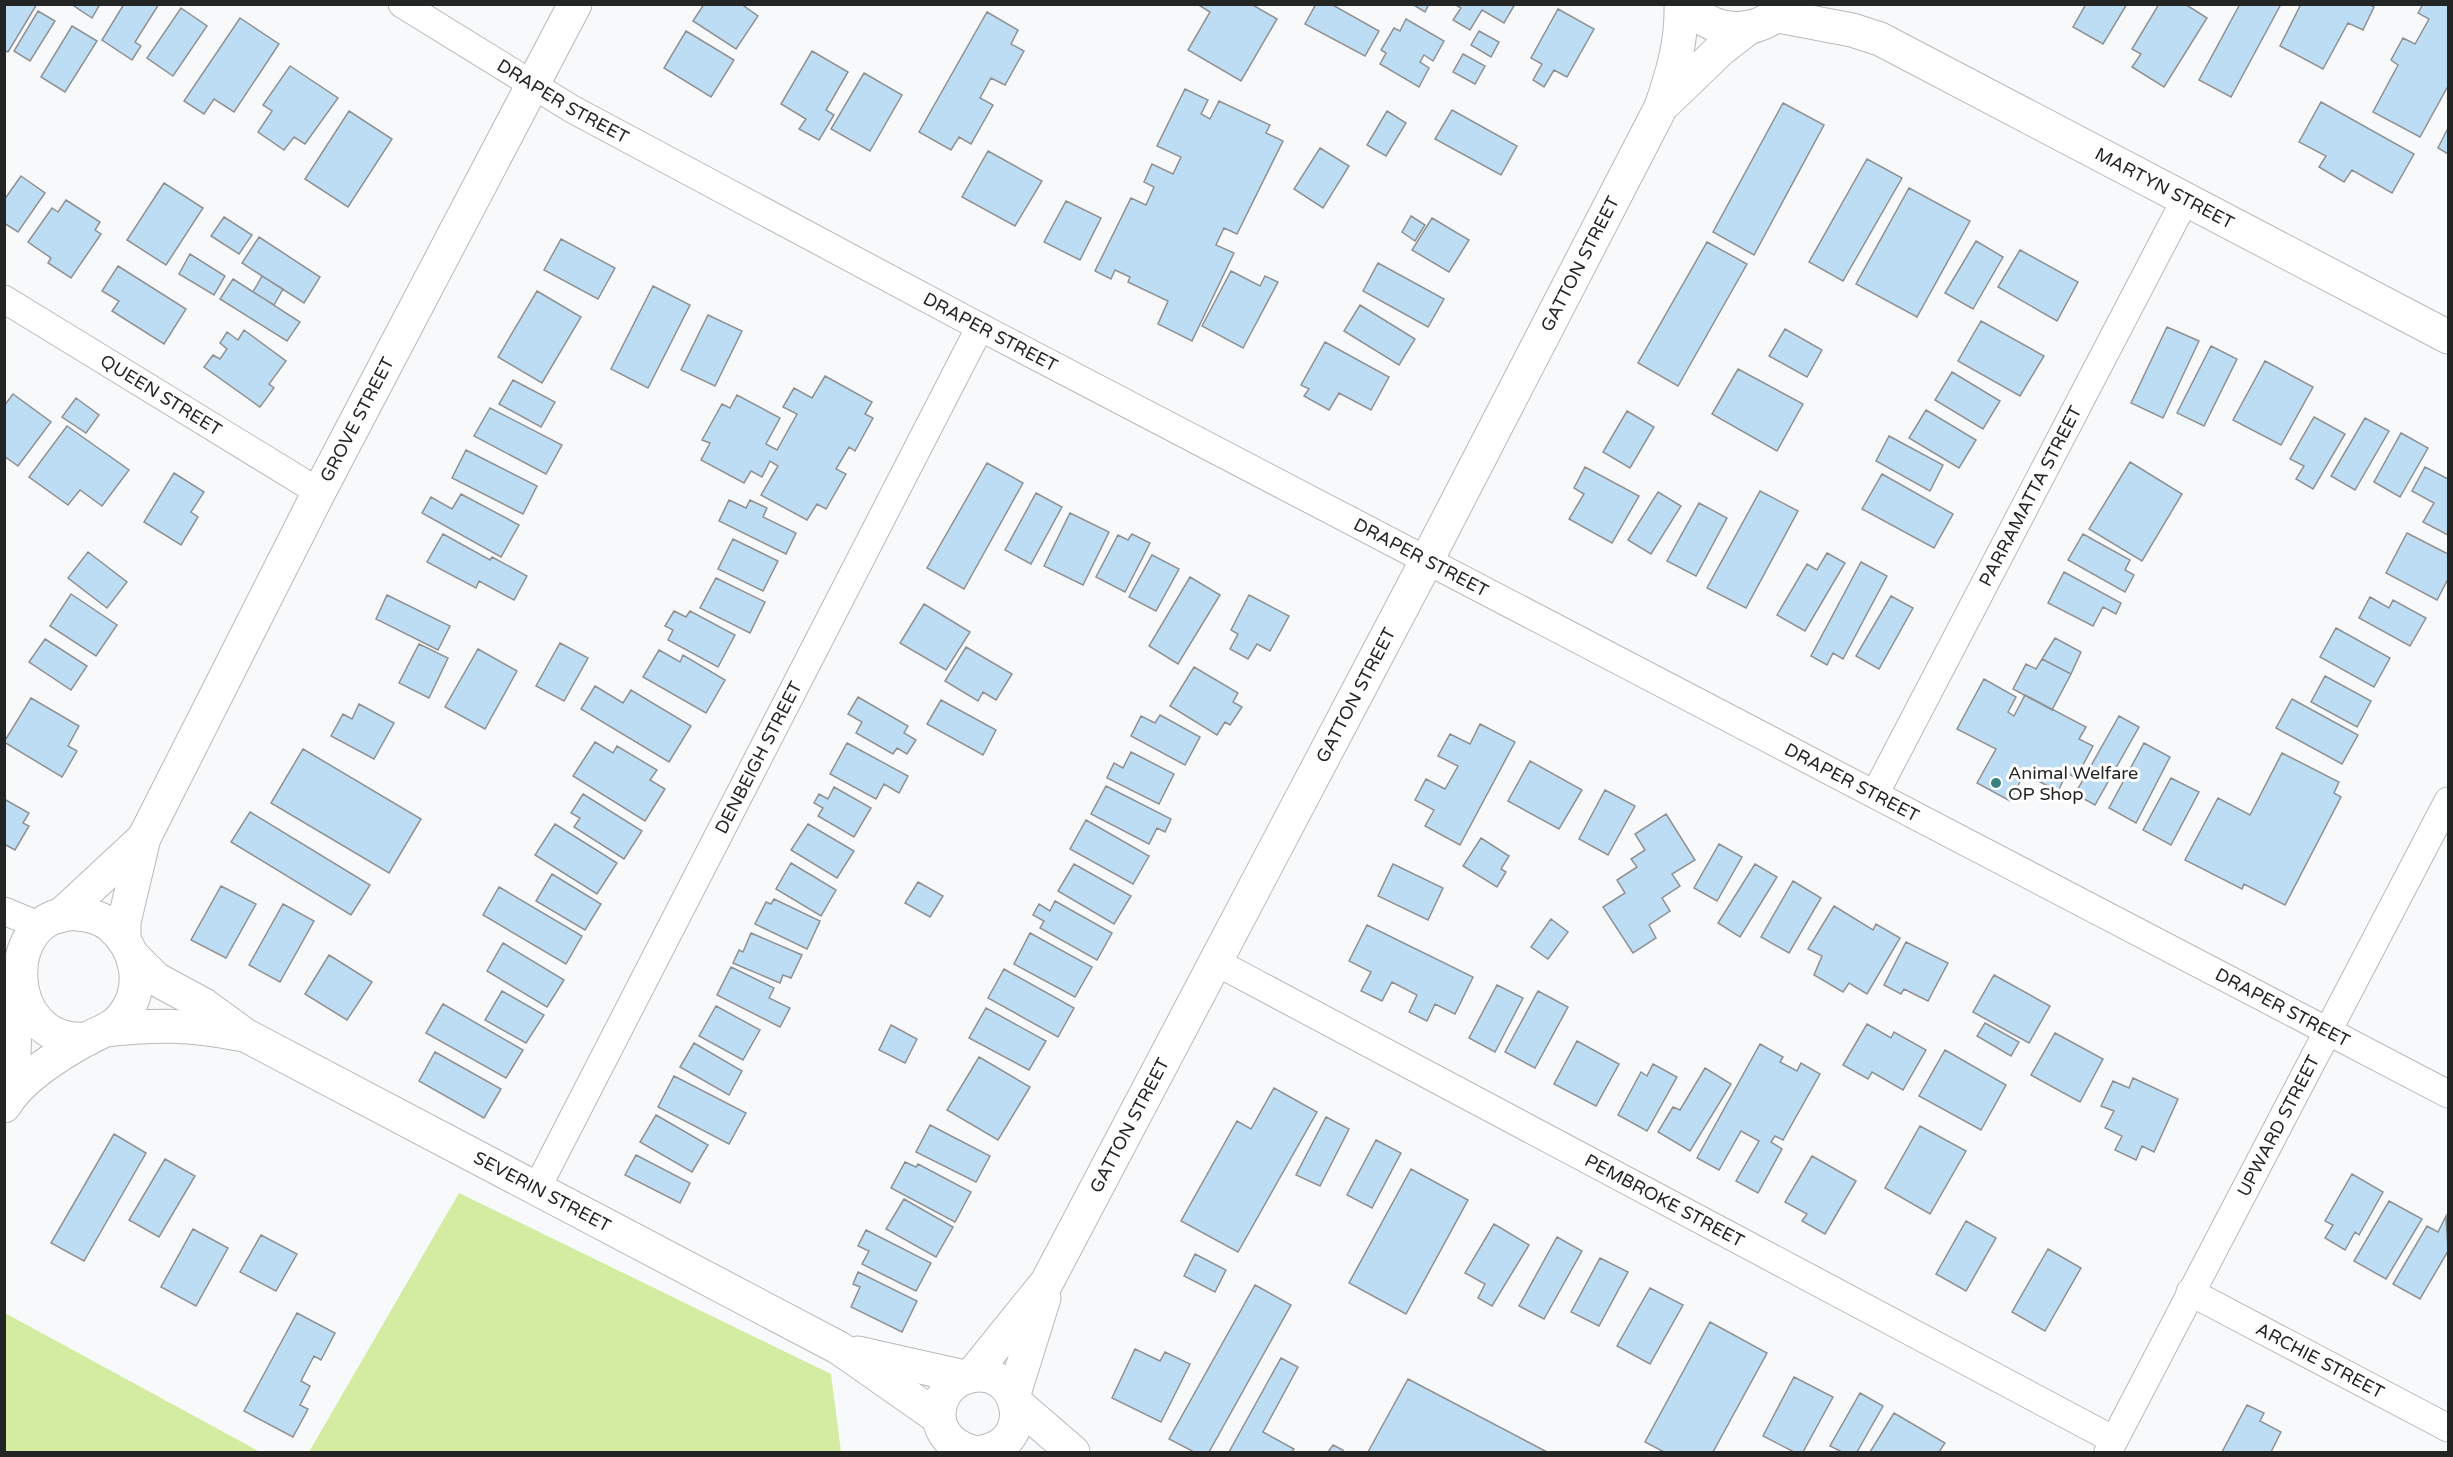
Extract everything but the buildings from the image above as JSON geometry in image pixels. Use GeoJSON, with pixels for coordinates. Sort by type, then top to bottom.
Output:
{"type":"FeatureCollection","features":[{"type":"Feature","properties":{"kind":"street","name":"DRAPER STREET"},"geometry":{"type":"LineString","coordinates":[[402,4],[582,114],[980,327],[2448,1094]]}},
{"type":"Feature","properties":{"kind":"street","name":"GROVE STREET"},"geometry":{"type":"LineString","coordinates":[[129,947],[124,922],[144,838],[319,492],[575,4]]}},
{"type":"Feature","properties":{"kind":"street","name":"GATTON STREET"},"geometry":{"type":"LineString","coordinates":[[968,1376],[1047,1282],[1427,560],[1661,107],[1677,59],[1682,32],[1681,4]]}},
{"type":"Feature","properties":{"kind":"street"},"geometry":{"type":"LineString","coordinates":[[1687,4],[1709,23],[1727,29],[1747,29],[1763,25],[1784,10]]}},
{"type":"Feature","properties":{"kind":"street","name":"MARTYN STREET"},"geometry":{"type":"LineString","coordinates":[[1847,4],[1880,39]]}},
{"type":"Feature","properties":{"kind":"street","name":"MARTYN STREET"},"geometry":{"type":"LineString","coordinates":[[1784,10],[1880,39],[2448,337]]}},
{"type":"Feature","properties":{"kind":"street","name":"GATTON STREET"},"geometry":{"type":"LineString","coordinates":[[1661,107],[1713,56],[1747,29]]}},
{"type":"Feature","properties":{"kind":"street","name":"PARRAMATTA STREET"},"geometry":{"type":"LineString","coordinates":[[1875,794],[2186,198]]}},
{"type":"Feature","properties":{"kind":"street","name":"QUEEN STREET"},"geometry":{"type":"LineString","coordinates":[[4,299],[319,492]]}},
{"type":"Feature","properties":{"kind":"street","name":"DENBEIGH STREET"},"geometry":{"type":"LineString","coordinates":[[537,1188],[980,327]]}},
{"type":"Feature","properties":{"kind":"street","name":"UPWARD STREET"},"geometry":{"type":"LineString","coordinates":[[2111,1446],[2448,801]]}},
{"type":"Feature","properties":{"kind":"street","name":"GROVE STREET"},"geometry":{"type":"LineString","coordinates":[[49,920],[144,838]]}},
{"type":"Feature","properties":{"kind":"street"},"geometry":{"type":"LineString","coordinates":[[4,911],[49,920],[90,915],[109,924],[129,947],[137,977],[133,997],[123,1016],[38,1070],[5,1104]]}},
{"type":"Feature","properties":{"kind":"street"},"geometry":{"type":"LineString","coordinates":[[5,1104],[14,1053],[10,964],[18,944],[49,920]]}},
{"type":"Feature","properties":{"kind":"street","name":"SEVERIN STREET"},"geometry":{"type":"LineString","coordinates":[[129,947],[156,979],[204,1005],[245,1035],[839,1348],[939,1431]]}},
{"type":"Feature","properties":{"kind":"street","name":"PEMBROKE STREET"},"geometry":{"type":"LineString","coordinates":[[1216,962],[2111,1446]]}},
{"type":"Feature","properties":{"kind":"street"},"geometry":{"type":"LineString","coordinates":[[10,990],[28,1023],[46,1035],[66,1040],[98,1034]]}},
{"type":"Feature","properties":{"kind":"street","name":"SEVERIN STREET"},"geometry":{"type":"LineString","coordinates":[[98,1034],[164,1024],[194,1026],[245,1035]]}},
{"type":"Feature","properties":{"kind":"street","name":"GATTON STREET"},"geometry":{"type":"LineString","coordinates":[[1014,1400],[1047,1282]]}},
{"type":"Feature","properties":{"kind":"street","name":"ARCHIE STREET"},"geometry":{"type":"LineString","coordinates":[[2190,1292],[2448,1428]]}},
{"type":"Feature","properties":{"kind":"street","name":"SEVERIN STREET"},"geometry":{"type":"LineString","coordinates":[[839,1348],[968,1376]]}},
{"type":"Feature","properties":{"kind":"street"},"geometry":{"type":"LineString","coordinates":[[984,1375],[995,1379],[1006,1386],[1014,1400],[1017,1415],[1014,1427],[1008,1439],[992,1451],[950,1441],[939,1431],[940,1405],[945,1393],[954,1383],[968,1376],[984,1375]]}},
{"type":"Feature","properties":{"kind":"street"},"geometry":{"type":"LineString","coordinates":[[1014,1400],[1073,1452]]}},
{"type":"Feature","properties":{"kind":"green space"},"geometry":{"type":"Polygon","coordinates":[[[459,1193],[831,1374],[841,1452],[309,1452],[459,1193]]]}},
{"type":"Feature","properties":{"kind":"green space"},"geometry":{"type":"Polygon","coordinates":[[[5,1313],[260,1452],[5,1452],[5,1313]]]}},
{"type":"Feature","properties":{"kind":"place","name":"Animal Welfare OP Shop"},"geometry":{"type":"Point","coordinates":[1996,783]}}]}
